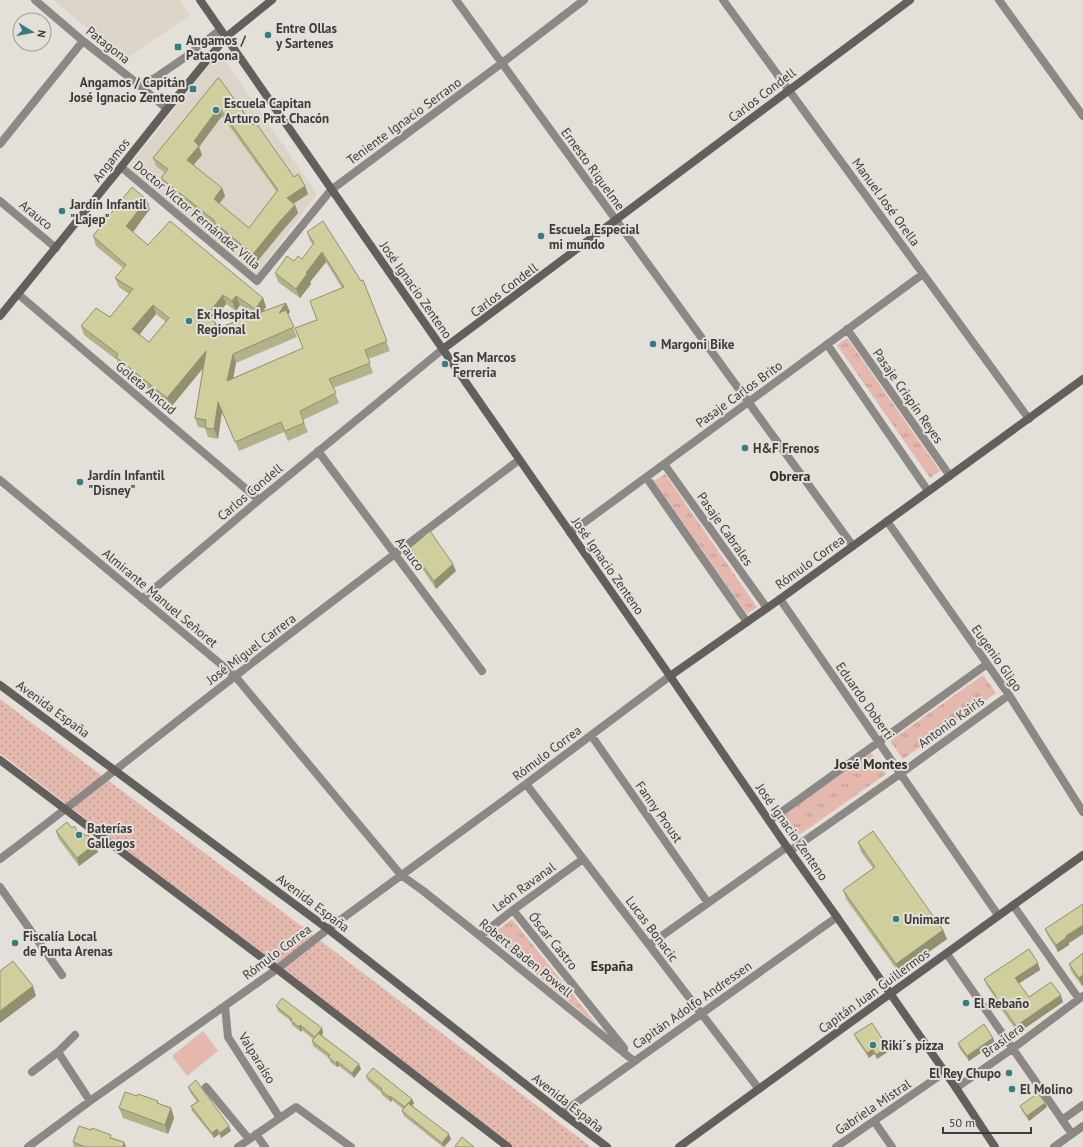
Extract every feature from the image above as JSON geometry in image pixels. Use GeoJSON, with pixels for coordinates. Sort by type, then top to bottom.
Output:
{"type":"FeatureCollection","features":[{"type":"Feature","properties":{"kind":"street","name":"Patagona"},"geometry":{"type":"LineString","coordinates":[[35,0],[83,41],[167,108]]}},
{"type":"Feature","properties":{"kind":"street","name":"José Ignacio Zenteno"},"geometry":{"type":"LineString","coordinates":[[200,0],[670,676],[769,821],[945,1072],[995,1147]]}},
{"type":"Feature","properties":{"kind":"street","name":"Angamos"},"geometry":{"type":"LineString","coordinates":[[0,316],[226,37],[272,0]]}},
{"type":"Feature","properties":{"kind":"street","name":"Ernesto Riquelme"},"geometry":{"type":"LineString","coordinates":[[456,0],[853,546]]}},
{"type":"Feature","properties":{"kind":"street","name":"Teniente Ignacio Serrano"},"geometry":{"type":"LineString","coordinates":[[257,281],[331,190],[502,64],[584,0]]}},
{"type":"Feature","properties":{"kind":"street","name":"Manuel José Orella"},"geometry":{"type":"LineString","coordinates":[[723,0],[1029,419]]}},
{"type":"Feature","properties":{"kind":"street","name":"Carlos Condell"},"geometry":{"type":"LineString","coordinates":[[142,599],[318,451],[443,350],[910,0]]}},
{"type":"Feature","properties":{"kind":"street"},"geometry":{"type":"LineString","coordinates":[[999,0],[1083,116]]}},
{"type":"Feature","properties":{"kind":"street"},"geometry":{"type":"LineString","coordinates":[[138,84],[155,78],[187,56],[220,30]]}},
{"type":"Feature","properties":{"kind":"street"},"geometry":{"type":"LineString","coordinates":[[0,144],[83,41]]}},
{"type":"Feature","properties":{"kind":"street","name":"Doctor Víctor Fernández Villa"},"geometry":{"type":"LineString","coordinates":[[121,167],[257,281]]}},
{"type":"Feature","properties":{"kind":"street","name":"Arauco"},"geometry":{"type":"LineString","coordinates":[[0,201],[56,248]]}},
{"type":"Feature","properties":{"kind":"street","name":"Pasaje Carlos Brito"},"geometry":{"type":"LineString","coordinates":[[570,533],[923,274]]}},
{"type":"Feature","properties":{"kind":"street","name":"Goleta Ancud"},"geometry":{"type":"LineString","coordinates":[[18,294],[259,500]]}},
{"type":"Feature","properties":{"kind":"street","name":"Pasaje Crispín Reyes"},"geometry":{"type":"LineString","coordinates":[[847,329],[950,476]]}},
{"type":"Feature","properties":{"kind":"street"},"geometry":{"type":"LineString","coordinates":[[827,344],[928,491]]}},
{"type":"Feature","properties":{"kind":"street","name":"Rómulo Correa"},"geometry":{"type":"LineString","coordinates":[[28,1147],[90,1101],[277,969],[328,929],[670,676],[780,599],[1083,379]]}},
{"type":"Feature","properties":{"kind":"street","name":"Arauco"},"geometry":{"type":"LineString","coordinates":[[318,451],[482,671]]}},
{"type":"Feature","properties":{"kind":"street","name":"José Miguel Carrera"},"geometry":{"type":"LineString","coordinates":[[0,859],[66,810],[235,676],[519,460]]}},
{"type":"Feature","properties":{"kind":"street","name":"Pasaje Cabrales"},"geometry":{"type":"LineString","coordinates":[[664,464],[767,608]]}},
{"type":"Feature","properties":{"kind":"street"},"geometry":{"type":"LineString","coordinates":[[646,478],[747,622]]}},
{"type":"Feature","properties":{"kind":"street","name":"Almirante Manuel Señoret"},"geometry":{"type":"LineString","coordinates":[[0,480],[235,676],[401,875]]}},
{"type":"Feature","properties":{"kind":"street","name":"Eugenio Gligo"},"geometry":{"type":"LineString","coordinates":[[887,521],[1008,695],[1083,812]]}},
{"type":"Feature","properties":{"kind":"street","name":"Eduardo Doberti"},"geometry":{"type":"LineString","coordinates":[[780,599],[998,915]]}},
{"type":"Feature","properties":{"kind":"street","name":"Antonio Kairis"},"geometry":{"type":"LineString","coordinates":[[769,821],[987,664]]}},
{"type":"Feature","properties":{"kind":"street","name":"Avenida España"},"geometry":{"type":"LineString","coordinates":[[0,685],[328,929],[607,1147]]}},
{"type":"Feature","properties":{"kind":"street","name":"Antonio Kairis"},"geometry":{"type":"LineString","coordinates":[[649,945],[708,903],[900,774],[1008,695]]}},
{"type":"Feature","properties":{"kind":"street","name":"Fanny Proust"},"geometry":{"type":"LineString","coordinates":[[591,735],[708,903]]}},
{"type":"Feature","properties":{"kind":"street"},"geometry":{"type":"LineString","coordinates":[[0,760],[277,969],[508,1147]]}},
{"type":"Feature","properties":{"kind":"street","name":"Lucas Bonacic"},"geometry":{"type":"LineString","coordinates":[[526,784],[759,1089]]}},
{"type":"Feature","properties":{"kind":"street","name":"Capitán Juan Guillermos"},"geometry":{"type":"LineString","coordinates":[[679,1147],[1083,855]]}},
{"type":"Feature","properties":{"kind":"street","name":"León Ravanal"},"geometry":{"type":"LineString","coordinates":[[480,936],[583,859]]}},
{"type":"Feature","properties":{"kind":"street","name":"Robert Baden Powell"},"geometry":{"type":"LineString","coordinates":[[401,875],[480,936],[634,1061]]}},
{"type":"Feature","properties":{"kind":"street"},"geometry":{"type":"LineString","coordinates":[[0,887],[62,975]]}},
{"type":"Feature","properties":{"kind":"street"},"geometry":{"type":"LineString","coordinates":[[1013,905],[1081,998]]}},
{"type":"Feature","properties":{"kind":"street","name":"Óscar Castro"},"geometry":{"type":"LineString","coordinates":[[513,910],[634,1061]]}},
{"type":"Feature","properties":{"kind":"street","name":"Capitán Adolfo Andressen"},"geometry":{"type":"LineString","coordinates":[[562,1113],[837,917]]}},
{"type":"Feature","properties":{"kind":"street"},"geometry":{"type":"LineString","coordinates":[[946,954],[1072,1134]]}},
{"type":"Feature","properties":{"kind":"street","name":"Brasilera"},"geometry":{"type":"LineString","coordinates":[[956,1088],[1081,998]]}},
{"type":"Feature","properties":{"kind":"street","name":"Valparaíso"},"geometry":{"type":"LineString","coordinates":[[225,1006],[228,1037],[280,1118]]}},
{"type":"Feature","properties":{"kind":"street"},"geometry":{"type":"LineString","coordinates":[[32,1072],[58,1052],[75,1035]]}},
{"type":"Feature","properties":{"kind":"street"},"geometry":{"type":"LineString","coordinates":[[58,1052],[90,1101]]}},
{"type":"Feature","properties":{"kind":"street","name":"Gabriela Mistral"},"geometry":{"type":"LineString","coordinates":[[836,1147],[945,1072]]}},
{"type":"Feature","properties":{"kind":"street"},"geometry":{"type":"LineString","coordinates":[[206,1087],[253,1137],[265,1147]]}},
{"type":"Feature","properties":{"kind":"street"},"geometry":{"type":"LineString","coordinates":[[1062,1120],[1083,1105]]}},
{"type":"Feature","properties":{"kind":"street"},"geometry":{"type":"LineString","coordinates":[[238,1147],[296,1106],[350,1147]]}},
{"type":"Feature","properties":{"kind":"street"},"geometry":{"type":"LineString","coordinates":[[874,1121],[892,1147]]}},
{"type":"Feature","properties":{"kind":"street"},"geometry":{"type":"LineString","coordinates":[[1054,1147],[1083,1126]]}},
{"type":"Feature","properties":{"kind":"shaded area"},"geometry":{"type":"Polygon","coordinates":[[[54,0],[179,0],[190,15],[124,60],[54,0]]]}},
{"type":"Feature","properties":{"kind":"shaded area","name":"Escuela Capitan Arturo Prat Chacón"},"geometry":{"type":"Polygon","coordinates":[[[219,52],[317,194],[256,275],[128,168],[219,52]]]}},
{"type":"Feature","properties":{"kind":"green space"},"geometry":{"type":"Polygon","coordinates":[[[847,338],[940,471],[930,478],[837,345],[847,338]]]}},
{"type":"Feature","properties":{"kind":"green space"},"geometry":{"type":"Polygon","coordinates":[[[665,474],[757,607],[747,614],[654,481],[665,474]]]}},
{"type":"Feature","properties":{"kind":"green space"},"geometry":{"type":"Polygon","coordinates":[[[983,675],[996,693],[903,759],[890,741],[983,675]]]}},
{"type":"Feature","properties":{"kind":"green space"},"geometry":{"type":"Polygon","coordinates":[[[0,699],[591,1147],[514,1147],[473,1116],[0,753],[0,699]]]}},
{"type":"Feature","properties":{"kind":"green space"},"geometry":{"type":"Polygon","coordinates":[[[871,753],[886,774],[792,840],[777,819],[871,753]]]}},
{"type":"Feature","properties":{"kind":"green space"},"geometry":{"type":"Polygon","coordinates":[[[512,919],[598,1026],[490,936],[512,919]]]}},
{"type":"Feature","properties":{"kind":"green space"},"geometry":{"type":"Polygon","coordinates":[[[203,1031],[218,1051],[187,1076],[172,1056],[203,1031]]]}},
{"type":"Feature","properties":{"kind":"building"},"geometry":{"type":"Polygon","coordinates":[[[219,78],[253,125],[256,123],[294,177],[298,174],[305,186],[287,198],[295,205],[253,254],[214,222],[215,221],[161,178],[168,169],[153,158],[219,78]],[[219,107],[194,141],[199,146],[187,160],[222,188],[214,199],[249,228],[278,190],[219,107]]]}},
{"type":"Feature","properties":{"kind":"building"},"geometry":{"type":"Polygon","coordinates":[[[132,187],[147,200],[126,226],[148,245],[170,221],[263,298],[255,309],[236,296],[232,301],[223,295],[207,315],[216,323],[210,331],[286,303],[279,313],[286,310],[294,327],[233,354],[227,381],[303,348],[295,328],[317,320],[310,301],[344,287],[322,252],[296,289],[275,273],[287,256],[294,261],[298,256],[302,259],[314,243],[307,232],[323,221],[361,281],[363,280],[387,341],[365,350],[370,363],[329,379],[336,393],[300,411],[304,423],[285,431],[281,422],[235,442],[218,402],[214,429],[205,428],[206,420],[195,418],[206,351],[167,398],[116,357],[118,354],[81,326],[96,308],[110,317],[133,289],[115,278],[126,265],[93,236],[132,187]],[[153,305],[132,329],[149,342],[169,318],[153,305]]]}},
{"type":"Feature","properties":{"kind":"building"},"geometry":{"type":"Polygon","coordinates":[[[430,531],[453,564],[434,581],[410,548],[430,531]]]}},
{"type":"Feature","properties":{"kind":"building"},"geometry":{"type":"Polygon","coordinates":[[[67,822],[72,828],[74,826],[79,833],[81,831],[86,836],[88,835],[95,844],[77,858],[56,831],[67,822]]]}},
{"type":"Feature","properties":{"kind":"building","name":"Unimarc"},"geometry":{"type":"Polygon","coordinates":[[[873,831],[943,930],[896,964],[843,890],[875,867],[858,842],[873,831]]]}},
{"type":"Feature","properties":{"kind":"building"},"geometry":{"type":"Polygon","coordinates":[[[1083,904],[1083,925],[1066,936],[1066,938],[1056,945],[1045,929],[1083,904]]]}},
{"type":"Feature","properties":{"kind":"building"},"geometry":{"type":"Polygon","coordinates":[[[1029,949],[1038,963],[1015,978],[1029,997],[1051,982],[1061,995],[1016,1026],[984,979],[1029,949]]]}},
{"type":"Feature","properties":{"kind":"building"},"geometry":{"type":"Polygon","coordinates":[[[1083,953],[1083,975],[1079,978],[1069,964],[1083,953]]]}},
{"type":"Feature","properties":{"kind":"building"},"geometry":{"type":"Polygon","coordinates":[[[13,961],[33,986],[0,1011],[0,971],[13,961]]]}},
{"type":"Feature","properties":{"kind":"building"},"geometry":{"type":"Polygon","coordinates":[[[282,998],[322,1028],[315,1037],[300,1025],[299,1027],[290,1020],[292,1019],[276,1006],[282,998]]]}},
{"type":"Feature","properties":{"kind":"building","name":"Riki´s pizza"},"geometry":{"type":"Polygon","coordinates":[[[872,1023],[887,1046],[876,1055],[873,1049],[867,1053],[854,1034],[872,1023]]]}},
{"type":"Feature","properties":{"kind":"building"},"geometry":{"type":"Polygon","coordinates":[[[984,1024],[993,1038],[967,1056],[958,1043],[984,1024]]]}},
{"type":"Feature","properties":{"kind":"building"},"geometry":{"type":"Polygon","coordinates":[[[318,1033],[359,1064],[352,1073],[337,1061],[336,1063],[328,1057],[330,1055],[312,1041],[318,1033]]]}},
{"type":"Feature","properties":{"kind":"building"},"geometry":{"type":"Polygon","coordinates":[[[373,1068],[412,1099],[405,1107],[390,1096],[389,1097],[366,1076],[373,1068]]]}},
{"type":"Feature","properties":{"kind":"building"},"geometry":{"type":"Polygon","coordinates":[[[196,1080],[229,1126],[220,1133],[217,1129],[212,1133],[191,1106],[199,1101],[188,1087],[196,1080]]]}},
{"type":"Feature","properties":{"kind":"building"},"geometry":{"type":"Polygon","coordinates":[[[125,1092],[137,1096],[138,1094],[158,1101],[157,1103],[171,1108],[165,1125],[119,1108],[125,1092]]]}},
{"type":"Feature","properties":{"kind":"building"},"geometry":{"type":"Polygon","coordinates":[[[1038,1093],[1045,1103],[1027,1116],[1020,1106],[1038,1093]]]}},
{"type":"Feature","properties":{"kind":"building"},"geometry":{"type":"Polygon","coordinates":[[[408,1103],[449,1134],[442,1143],[402,1111],[408,1103]]]}},
{"type":"Feature","properties":{"kind":"building"},"geometry":{"type":"Polygon","coordinates":[[[79,1126],[91,1130],[92,1128],[111,1135],[110,1138],[124,1142],[123,1147],[85,1147],[73,1142],[79,1126]]]}},
{"type":"Feature","properties":{"kind":"building"},"geometry":{"type":"Polygon","coordinates":[[[462,1137],[474,1147],[455,1146],[462,1137]]]}},
{"type":"Feature","properties":{"kind":"place","name":"Entre Ollas y Sartenes"},"geometry":{"type":"Point","coordinates":[268,35]}},
{"type":"Feature","properties":{"kind":"place","name":"Angamos / Patagona"},"geometry":{"type":"Point","coordinates":[178,47]}},
{"type":"Feature","properties":{"kind":"place","name":"Angamos / Capitán José Ignacio Zenteno"},"geometry":{"type":"Point","coordinates":[193,89]}},
{"type":"Feature","properties":{"kind":"place","name":"Escuela Capitan Arturo Prat Chacón"},"geometry":{"type":"Point","coordinates":[216,110]}},
{"type":"Feature","properties":{"kind":"place","name":"Jardín Infantil \"Lajep\""},"geometry":{"type":"Point","coordinates":[62,211]}},
{"type":"Feature","properties":{"kind":"place","name":"Escuela Especial mi mundo"},"geometry":{"type":"Point","coordinates":[541,236]}},
{"type":"Feature","properties":{"kind":"place","name":"Ex Hospital Regional"},"geometry":{"type":"Point","coordinates":[189,321]}},
{"type":"Feature","properties":{"kind":"place","name":"Margoni Bike"},"geometry":{"type":"Point","coordinates":[653,344]}},
{"type":"Feature","properties":{"kind":"place","name":"San Marcos Ferreria"},"geometry":{"type":"Point","coordinates":[445,364]}},
{"type":"Feature","properties":{"kind":"place","name":"H&F Frenos"},"geometry":{"type":"Point","coordinates":[745,448]}},
{"type":"Feature","properties":{"kind":"place","name":"Jardín Infantil \"Disney\""},"geometry":{"type":"Point","coordinates":[80,482]}},
{"type":"Feature","properties":{"kind":"place","name":"Baterías Gallegos"},"geometry":{"type":"Point","coordinates":[79,835]}},
{"type":"Feature","properties":{"kind":"place","name":"Unimarc"},"geometry":{"type":"Point","coordinates":[896,919]}},
{"type":"Feature","properties":{"kind":"place","name":"Fiscalía Local de Punta Arenas"},"geometry":{"type":"Point","coordinates":[15,943]}},
{"type":"Feature","properties":{"kind":"place","name":"El Rebaño"},"geometry":{"type":"Point","coordinates":[966,1003]}},
{"type":"Feature","properties":{"kind":"place","name":"Riki´s pizza"},"geometry":{"type":"Point","coordinates":[873,1045]}},
{"type":"Feature","properties":{"kind":"place","name":"El Rey Chupo"},"geometry":{"type":"Point","coordinates":[1009,1073]}},
{"type":"Feature","properties":{"kind":"place","name":"El Molino"},"geometry":{"type":"Point","coordinates":[1012,1089]}},
{"type":"Feature","properties":{"kind":"district","name":"Obrera"},"geometry":{"type":"Point","coordinates":[790,476]}},
{"type":"Feature","properties":{"kind":"district","name":"José Montes"},"geometry":{"type":"Point","coordinates":[871,764]}},
{"type":"Feature","properties":{"kind":"district","name":"España"},"geometry":{"type":"Point","coordinates":[612,966]}}]}
